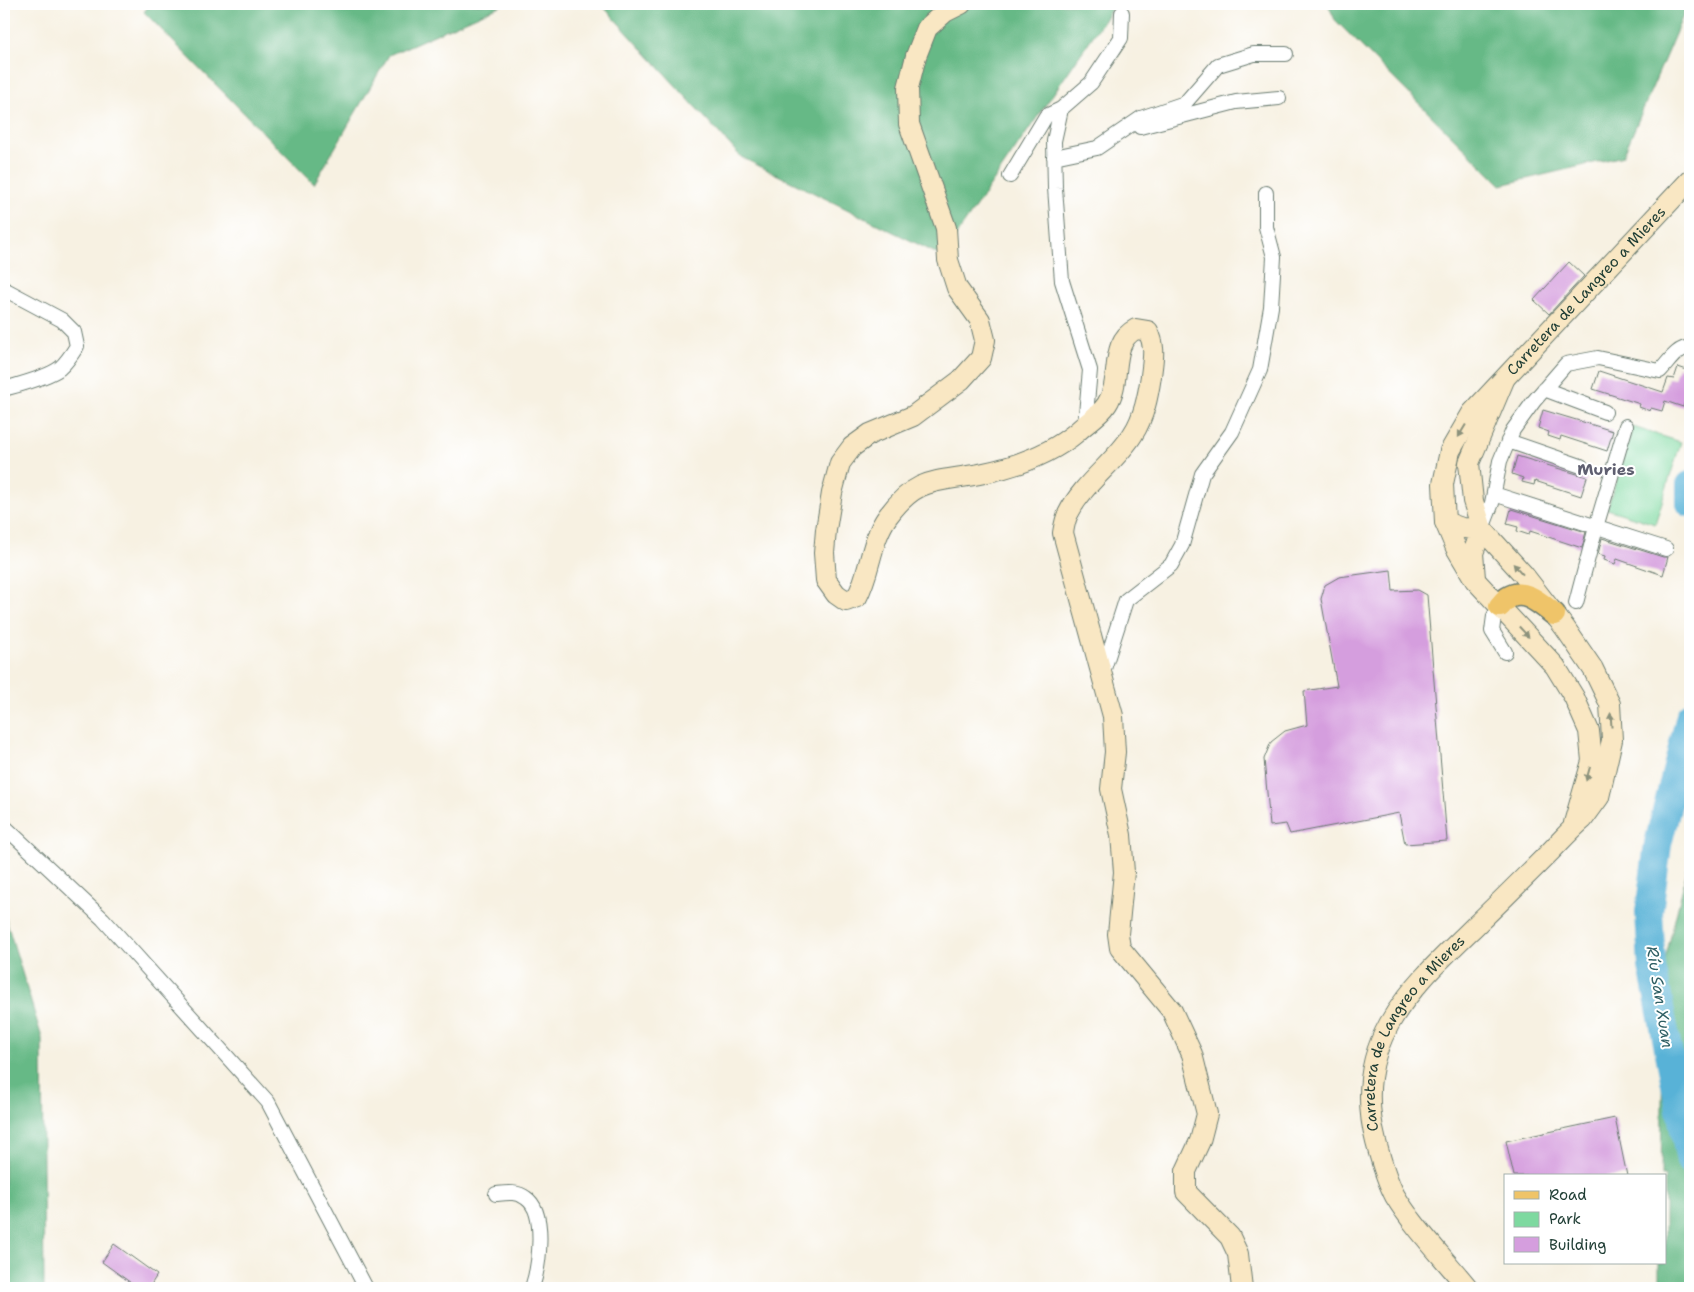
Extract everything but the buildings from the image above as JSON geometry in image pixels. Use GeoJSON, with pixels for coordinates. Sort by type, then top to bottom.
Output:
{"type":"FeatureCollection","features":[{"type":"Feature","properties":{"kind":"main road"},"geometry":{"type":"LineString","coordinates":[[1500,606],[1509,597],[1520,594],[1534,599],[1554,614]]}},
{"type":"Feature","properties":{"kind":"street"},"geometry":{"type":"LineString","coordinates":[[961,4],[945,12],[927,28],[916,56],[908,88],[909,124],[946,228],[948,260],[956,288],[980,320],[985,340],[981,358],[961,380],[940,396],[913,416],[870,434],[852,447],[840,463],[832,493],[826,530],[824,553],[826,580],[836,594],[846,601],[857,597],[866,577],[878,530],[904,498],[917,488],[932,481],[984,473],[1044,454],[1074,434],[1108,404],[1115,382],[1120,346],[1125,337],[1136,329],[1148,331],[1154,344],[1150,385],[1144,412],[1133,434],[1080,494],[1067,515],[1063,533],[1113,716],[1115,752],[1111,789],[1121,835],[1124,872],[1118,934],[1120,948],[1172,1011],[1192,1054],[1208,1114],[1200,1140],[1186,1171],[1186,1192],[1230,1237],[1238,1254],[1242,1288]]}},
{"type":"Feature","properties":{"kind":"street"},"geometry":{"type":"LineString","coordinates":[[1010,176],[1046,116],[1061,109],[1090,83],[1122,38],[1122,13]]}},
{"type":"Feature","properties":{"kind":"street"},"geometry":{"type":"LineString","coordinates":[[1054,157],[1098,148],[1141,118],[1184,104],[1218,65],[1254,54],[1286,54]]}},
{"type":"Feature","properties":{"kind":"street"},"geometry":{"type":"LineString","coordinates":[[1122,131],[1236,102],[1279,98]]}},
{"type":"Feature","properties":{"kind":"street"},"geometry":{"type":"LineString","coordinates":[[1061,109],[1054,140],[1054,157],[1062,281],[1090,370],[1085,425]]}},
{"type":"Feature","properties":{"kind":"street","name":"Carretera de Langreo a Mieres"},"geometry":{"type":"LineString","coordinates":[[1573,827],[1592,761],[1590,731],[1574,697],[1555,666],[1475,580],[1456,548],[1444,522],[1443,484],[1450,451],[1472,413],[1690,180]]}},
{"type":"Feature","properties":{"kind":"street"},"geometry":{"type":"LineString","coordinates":[[1102,676],[1126,600],[1171,565],[1182,545],[1202,474],[1232,432],[1260,370],[1271,307],[1274,257],[1266,227],[1266,193]]}},
{"type":"Feature","properties":{"kind":"street"},"geometry":{"type":"LineString","coordinates":[[4,289],[62,320],[74,332],[77,346],[59,369],[26,383],[4,389]]}},
{"type":"Feature","properties":{"kind":"street"},"geometry":{"type":"LineString","coordinates":[[1475,580],[1473,553],[1494,494],[1500,461],[1508,441],[1513,430],[1544,389],[1566,364],[1598,358],[1660,371],[1675,352],[1690,348]]}},
{"type":"Feature","properties":{"kind":"street","name":"Carretera de Langreo a Mieres"},"geometry":{"type":"LineString","coordinates":[[1468,1288],[1414,1223],[1395,1196],[1383,1169],[1371,1124],[1370,1080],[1376,1052],[1384,1031],[1399,1007],[1423,977],[1583,819],[1599,797],[1612,740],[1610,704],[1593,670],[1523,574],[1482,529],[1473,501],[1469,463],[1504,380]]}},
{"type":"Feature","properties":{"kind":"street"},"geometry":{"type":"LineString","coordinates":[[1544,389],[1605,412]]}},
{"type":"Feature","properties":{"kind":"street"},"geometry":{"type":"LineString","coordinates":[[1576,602],[1626,426]]}},
{"type":"Feature","properties":{"kind":"street"},"geometry":{"type":"LineString","coordinates":[[1508,441],[1581,466]]}},
{"type":"Feature","properties":{"kind":"street"},"geometry":{"type":"LineString","coordinates":[[1494,494],[1666,550]]}},
{"type":"Feature","properties":{"kind":"street"},"geometry":{"type":"LineString","coordinates":[[1444,522],[1462,528],[1482,529]]}},
{"type":"Feature","properties":{"kind":"street"},"geometry":{"type":"LineString","coordinates":[[1500,606],[1494,616],[1492,630],[1506,652]]}},
{"type":"Feature","properties":{"kind":"street"},"geometry":{"type":"LineString","coordinates":[[4,826],[103,919],[268,1102],[366,1288]]}},
{"type":"Feature","properties":{"kind":"street"},"geometry":{"type":"LineString","coordinates":[[496,1194],[516,1193],[527,1198],[534,1208],[539,1221],[539,1249],[532,1288]]}},
{"type":"Feature","properties":{"kind":"green space"},"geometry":{"type":"Polygon","coordinates":[[[150,4],[504,4],[389,55],[314,184],[144,12],[150,4]]]}},
{"type":"Feature","properties":{"kind":"green space"},"geometry":{"type":"Polygon","coordinates":[[[601,4],[1115,4],[942,256],[741,157],[601,4]]]}},
{"type":"Feature","properties":{"kind":"green space"},"geometry":{"type":"Polygon","coordinates":[[[1328,4],[1688,4],[1623,156],[1501,185],[1335,20],[1328,4]]]}},
{"type":"Feature","properties":{"kind":"green space"},"geometry":{"type":"Polygon","coordinates":[[[1633,427],[1681,442],[1655,524],[1607,509],[1633,427]]]}},
{"type":"Feature","properties":{"kind":"green space"},"geometry":{"type":"Polygon","coordinates":[[[1690,858],[1690,1288],[1659,1288],[1659,1264],[1666,1264],[1666,1174],[1661,1174],[1664,964],[1690,858]]]}},
{"type":"Feature","properties":{"kind":"green space"},"geometry":{"type":"Polygon","coordinates":[[[4,913],[42,1038],[44,1288],[4,1288],[4,913]]]}},
{"type":"Feature","properties":{"kind":"waterway","name":"Ríu San Xuan"},"geometry":{"type":"LineString","coordinates":[[1690,485],[1690,503]]}},
{"type":"Feature","properties":{"kind":"waterway","name":"Ríu San Xuan"},"geometry":{"type":"LineString","coordinates":[[1690,716],[1658,844],[1649,912],[1652,966],[1690,1161]]}},
{"type":"Feature","properties":{"kind":"district","name":"Muries"},"geometry":{"type":"Point","coordinates":[1606,469]}}]}
